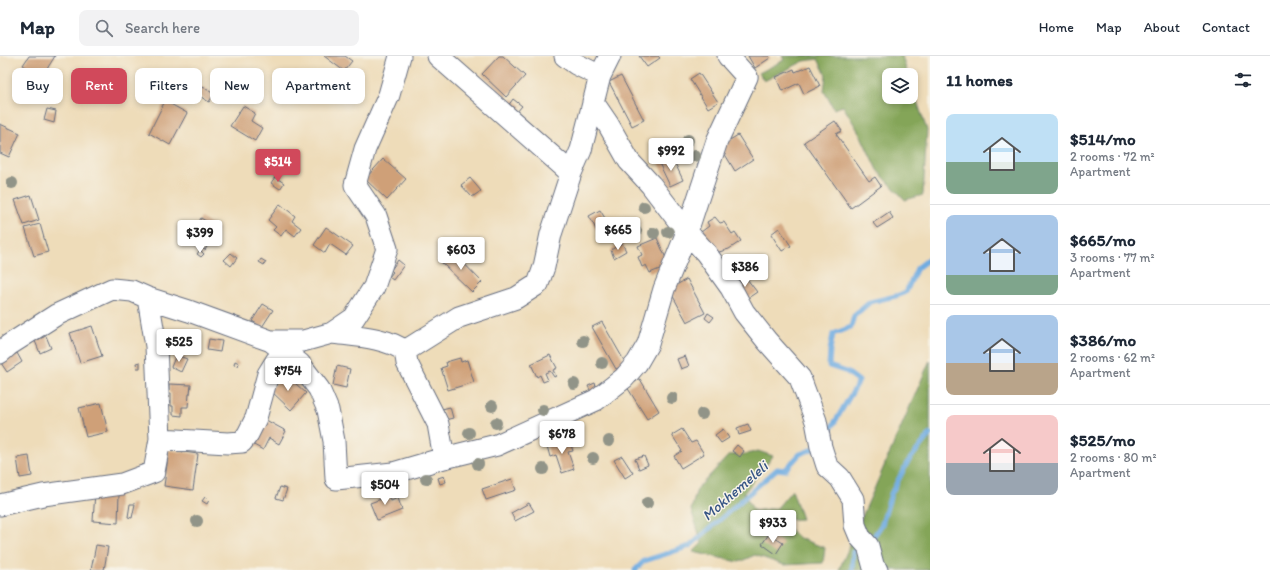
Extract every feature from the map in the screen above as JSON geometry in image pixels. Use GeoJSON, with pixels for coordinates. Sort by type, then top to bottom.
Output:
{"type":"FeatureCollection","features":[{"type":"Feature","properties":{"kind":"street"},"geometry":{"type":"LineString","coordinates":[[278,347],[332,333],[354,318],[374,287],[386,249],[376,216],[356,185],[365,149],[389,95],[400,56]]}},
{"type":"Feature","properties":{"kind":"street"},"geometry":{"type":"LineString","coordinates":[[438,56],[515,123],[558,163],[572,173]]}},
{"type":"Feature","properties":{"kind":"street"},"geometry":{"type":"LineString","coordinates":[[565,56],[576,64],[600,76]]}},
{"type":"Feature","properties":{"kind":"street"},"geometry":{"type":"LineString","coordinates":[[405,351],[460,317],[516,298],[538,284],[544,267],[551,234],[581,150],[600,76],[610,56]]}},
{"type":"Feature","properties":{"kind":"street"},"geometry":{"type":"LineString","coordinates":[[0,353],[9,345],[56,315],[112,289],[132,291],[148,298],[189,311],[278,347],[300,364],[319,389],[328,410],[334,441],[336,479],[393,473],[444,458],[497,445],[596,400],[624,378],[637,363],[648,344],[664,289],[687,232],[717,141],[747,77],[728,56]]}},
{"type":"Feature","properties":{"kind":"street"},"geometry":{"type":"LineString","coordinates":[[593,102],[608,124],[629,161],[651,185],[687,232],[706,253],[731,288],[744,312],[767,341],[800,378],[816,422],[821,447],[827,466],[840,478],[853,499],[854,525],[860,537],[868,546],[874,568],[876,570]]}},
{"type":"Feature","properties":{"kind":"street"},"geometry":{"type":"LineString","coordinates":[[0,505],[43,495],[122,484],[154,472],[160,439],[156,346],[148,298]]}},
{"type":"Feature","properties":{"kind":"street"},"geometry":{"type":"LineString","coordinates":[[332,333],[366,337],[397,345],[405,351],[407,363],[438,424],[444,458]]}},
{"type":"Feature","properties":{"kind":"street"},"geometry":{"type":"LineString","coordinates":[[160,439],[228,443],[242,442],[256,418],[268,374],[276,361],[278,347]]}},
{"type":"Feature","properties":{"kind":"green space"},"geometry":{"type":"Polygon","coordinates":[[[782,56],[902,56],[906,68],[882,68],[882,104],[918,104],[927,130],[923,195],[905,200],[877,170],[860,134],[843,106],[834,109],[824,91],[826,75],[818,59],[804,61],[764,81],[759,73],[784,60],[782,56]]]}},
{"type":"Feature","properties":{"kind":"green space"},"geometry":{"type":"Polygon","coordinates":[[[930,360],[930,570],[839,570],[930,360]]]}},
{"type":"Feature","properties":{"kind":"green space"},"geometry":{"type":"Polygon","coordinates":[[[758,451],[773,456],[744,493],[754,511],[777,508],[792,490],[802,519],[782,520],[797,537],[825,548],[823,563],[784,565],[755,555],[739,562],[693,552],[702,543],[691,510],[697,489],[729,455],[747,454],[758,451]]]}},
{"type":"Feature","properties":{"kind":"building"},"geometry":{"type":"Polygon","coordinates":[[[29,56],[55,56],[48,68],[28,68],[23,65],[29,56]]]}},
{"type":"Feature","properties":{"kind":"building"},"geometry":{"type":"Polygon","coordinates":[[[324,56],[345,56],[352,61],[346,68],[340,68],[324,56]]]}},
{"type":"Feature","properties":{"kind":"building"},"geometry":{"type":"Polygon","coordinates":[[[499,56],[503,56],[525,76],[506,97],[482,74],[499,56]]]}},
{"type":"Feature","properties":{"kind":"building"},"geometry":{"type":"Polygon","coordinates":[[[639,56],[658,56],[660,58],[647,67],[639,56]]]}},
{"type":"Feature","properties":{"kind":"building"},"geometry":{"type":"Polygon","coordinates":[[[748,56],[769,56],[770,58],[755,68],[748,56]]]}},
{"type":"Feature","properties":{"kind":"building"},"geometry":{"type":"Polygon","coordinates":[[[810,66],[820,86],[804,94],[799,83],[782,91],[776,77],[794,69],[795,72],[810,66]]]}},
{"type":"Feature","properties":{"kind":"building"},"geometry":{"type":"Polygon","coordinates":[[[699,73],[718,102],[708,108],[690,79],[699,73]]]}},
{"type":"Feature","properties":{"kind":"building"},"geometry":{"type":"Polygon","coordinates":[[[621,76],[644,120],[632,126],[609,82],[621,76]]]}},
{"type":"Feature","properties":{"kind":"building"},"geometry":{"type":"Polygon","coordinates":[[[203,87],[210,91],[209,102],[202,98],[203,87]]]}},
{"type":"Feature","properties":{"kind":"building"},"geometry":{"type":"Polygon","coordinates":[[[513,99],[522,106],[516,113],[508,106],[513,99]]]}},
{"type":"Feature","properties":{"kind":"building"},"geometry":{"type":"Polygon","coordinates":[[[164,104],[170,104],[187,113],[170,145],[149,133],[164,104]]]}},
{"type":"Feature","properties":{"kind":"building"},"geometry":{"type":"Polygon","coordinates":[[[243,106],[255,113],[251,121],[262,128],[255,141],[230,126],[243,106]]]}},
{"type":"Feature","properties":{"kind":"building"},"geometry":{"type":"Polygon","coordinates":[[[47,109],[56,111],[54,123],[44,120],[47,109]]]}},
{"type":"Feature","properties":{"kind":"building"},"geometry":{"type":"Polygon","coordinates":[[[835,121],[842,131],[836,134],[869,181],[875,177],[881,186],[851,208],[804,142],[835,121]]]}},
{"type":"Feature","properties":{"kind":"building"},"geometry":{"type":"Polygon","coordinates":[[[0,124],[20,133],[9,157],[0,153],[0,124]]]}},
{"type":"Feature","properties":{"kind":"building"},"geometry":{"type":"Polygon","coordinates":[[[738,135],[753,159],[735,171],[720,146],[738,135]]]}},
{"type":"Feature","properties":{"kind":"building"},"geometry":{"type":"Polygon","coordinates":[[[672,157],[683,180],[670,186],[659,163],[672,157]]]}},
{"type":"Feature","properties":{"kind":"building"},"geometry":{"type":"Polygon","coordinates":[[[383,159],[406,179],[387,200],[365,179],[383,159]]]}},
{"type":"Feature","properties":{"kind":"building"},"geometry":{"type":"Polygon","coordinates":[[[275,177],[284,183],[280,189],[271,183],[275,177]]]}},
{"type":"Feature","properties":{"kind":"building"},"geometry":{"type":"Polygon","coordinates":[[[470,178],[481,191],[472,197],[461,185],[470,178]]]}},
{"type":"Feature","properties":{"kind":"building"},"geometry":{"type":"Polygon","coordinates":[[[31,195],[39,220],[24,225],[15,200],[31,195]]]}},
{"type":"Feature","properties":{"kind":"building"},"geometry":{"type":"Polygon","coordinates":[[[280,204],[295,216],[292,221],[301,228],[295,236],[286,229],[281,236],[273,230],[276,227],[268,220],[280,204]]]}},
{"type":"Feature","properties":{"kind":"building"},"geometry":{"type":"Polygon","coordinates":[[[600,210],[611,228],[599,235],[589,216],[600,210]]]}},
{"type":"Feature","properties":{"kind":"building"},"geometry":{"type":"Polygon","coordinates":[[[889,212],[893,218],[877,228],[873,223],[889,212]]]}},
{"type":"Feature","properties":{"kind":"building"},"geometry":{"type":"Polygon","coordinates":[[[715,217],[720,223],[724,222],[732,234],[735,232],[741,241],[729,249],[716,253],[701,232],[709,226],[707,222],[715,217]]]}},
{"type":"Feature","properties":{"kind":"building"},"geometry":{"type":"Polygon","coordinates":[[[201,218],[218,229],[205,250],[188,240],[201,218]]]}},
{"type":"Feature","properties":{"kind":"building"},"geometry":{"type":"Polygon","coordinates":[[[40,224],[48,252],[34,256],[25,228],[40,224]]]}},
{"type":"Feature","properties":{"kind":"building"},"geometry":{"type":"Polygon","coordinates":[[[326,227],[353,246],[346,255],[330,244],[325,253],[314,245],[326,227]]]}},
{"type":"Feature","properties":{"kind":"building"},"geometry":{"type":"Polygon","coordinates":[[[779,228],[791,246],[782,251],[771,234],[779,228]]]}},
{"type":"Feature","properties":{"kind":"building"},"geometry":{"type":"Polygon","coordinates":[[[657,238],[669,265],[650,273],[646,265],[642,267],[638,257],[642,255],[638,246],[657,238]]]}},
{"type":"Feature","properties":{"kind":"building"},"geometry":{"type":"Polygon","coordinates":[[[622,243],[626,251],[614,258],[611,250],[622,243]]]}},
{"type":"Feature","properties":{"kind":"building"},"geometry":{"type":"Polygon","coordinates":[[[200,250],[204,254],[201,257],[197,254],[200,250]]]}},
{"type":"Feature","properties":{"kind":"building"},"geometry":{"type":"Polygon","coordinates":[[[451,250],[482,282],[472,292],[440,261],[451,250]]]}},
{"type":"Feature","properties":{"kind":"building"},"geometry":{"type":"Polygon","coordinates":[[[231,253],[237,258],[231,266],[224,260],[231,253]]]}},
{"type":"Feature","properties":{"kind":"building"},"geometry":{"type":"Polygon","coordinates":[[[261,259],[266,262],[264,265],[259,262],[261,259]]]}},
{"type":"Feature","properties":{"kind":"building"},"geometry":{"type":"Polygon","coordinates":[[[398,260],[404,265],[393,280],[389,277],[393,272],[391,270],[398,260]]]}},
{"type":"Feature","properties":{"kind":"building"},"geometry":{"type":"Polygon","coordinates":[[[744,275],[757,292],[745,300],[733,283],[744,275]]]}},
{"type":"Feature","properties":{"kind":"building"},"geometry":{"type":"Polygon","coordinates":[[[687,279],[705,313],[687,322],[669,289],[687,279]]]}},
{"type":"Feature","properties":{"kind":"building"},"geometry":{"type":"Polygon","coordinates":[[[263,304],[273,310],[262,327],[252,321],[263,304]]]}},
{"type":"Feature","properties":{"kind":"building"},"geometry":{"type":"Polygon","coordinates":[[[708,313],[714,317],[710,322],[705,318],[708,313]]]}},
{"type":"Feature","properties":{"kind":"building"},"geometry":{"type":"Polygon","coordinates":[[[602,322],[626,364],[616,369],[592,327],[602,322]]]}},
{"type":"Feature","properties":{"kind":"building"},"geometry":{"type":"Polygon","coordinates":[[[92,326],[102,356],[80,363],[70,333],[92,326]]]}},
{"type":"Feature","properties":{"kind":"building"},"geometry":{"type":"Polygon","coordinates":[[[46,336],[51,348],[40,353],[35,341],[46,336]]]}},
{"type":"Feature","properties":{"kind":"building"},"geometry":{"type":"Polygon","coordinates":[[[209,339],[222,341],[220,352],[207,350],[209,339]]]}},
{"type":"Feature","properties":{"kind":"building"},"geometry":{"type":"Polygon","coordinates":[[[17,353],[22,362],[7,372],[1,363],[17,353]]]}},
{"type":"Feature","properties":{"kind":"building"},"geometry":{"type":"Polygon","coordinates":[[[176,355],[187,359],[181,372],[171,367],[176,355]]]}},
{"type":"Feature","properties":{"kind":"building"},"geometry":{"type":"Polygon","coordinates":[[[550,355],[557,368],[553,370],[556,376],[554,377],[550,371],[545,373],[548,380],[543,382],[540,375],[537,377],[531,364],[550,355]]]}},
{"type":"Feature","properties":{"kind":"building"},"geometry":{"type":"Polygon","coordinates":[[[685,356],[689,366],[681,369],[677,359],[685,356]]]}},
{"type":"Feature","properties":{"kind":"building"},"geometry":{"type":"Polygon","coordinates":[[[460,358],[461,362],[467,360],[474,382],[448,390],[441,368],[447,366],[446,362],[460,358]]]}},
{"type":"Feature","properties":{"kind":"building"},"geometry":{"type":"Polygon","coordinates":[[[235,361],[239,363],[238,366],[234,365],[235,361]]]}},
{"type":"Feature","properties":{"kind":"building"},"geometry":{"type":"Polygon","coordinates":[[[140,362],[140,368],[137,368],[136,363],[140,362]]]}},
{"type":"Feature","properties":{"kind":"building"},"geometry":{"type":"Polygon","coordinates":[[[337,366],[350,369],[346,388],[333,385],[337,366]]]}},
{"type":"Feature","properties":{"kind":"building"},"geometry":{"type":"Polygon","coordinates":[[[285,374],[306,393],[291,410],[270,390],[285,374]]]}},
{"type":"Feature","properties":{"kind":"building"},"geometry":{"type":"Polygon","coordinates":[[[640,379],[659,411],[647,419],[627,387],[640,379]]]}},
{"type":"Feature","properties":{"kind":"building"},"geometry":{"type":"Polygon","coordinates":[[[595,383],[597,389],[591,392],[588,386],[595,383]]]}},
{"type":"Feature","properties":{"kind":"building"},"geometry":{"type":"Polygon","coordinates":[[[169,384],[191,385],[188,407],[182,407],[182,416],[173,415],[169,384]]]}},
{"type":"Feature","properties":{"kind":"building"},"geometry":{"type":"Polygon","coordinates":[[[101,403],[108,432],[86,437],[79,408],[101,403]]]}},
{"type":"Feature","properties":{"kind":"building"},"geometry":{"type":"Polygon","coordinates":[[[450,407],[453,418],[445,420],[442,409],[450,407]]]}},
{"type":"Feature","properties":{"kind":"building"},"geometry":{"type":"Polygon","coordinates":[[[266,420],[286,431],[279,444],[269,438],[263,450],[252,444],[266,420]]]}},
{"type":"Feature","properties":{"kind":"building"},"geometry":{"type":"Polygon","coordinates":[[[748,424],[751,431],[739,435],[737,428],[748,424]]]}},
{"type":"Feature","properties":{"kind":"building"},"geometry":{"type":"Polygon","coordinates":[[[682,429],[691,443],[696,441],[704,454],[681,468],[674,456],[682,451],[672,435],[682,429]]]}},
{"type":"Feature","properties":{"kind":"building"},"geometry":{"type":"Polygon","coordinates":[[[723,429],[729,438],[721,443],[715,435],[723,429]]]}},
{"type":"Feature","properties":{"kind":"building"},"geometry":{"type":"Polygon","coordinates":[[[569,439],[573,451],[568,452],[574,469],[562,473],[556,455],[550,457],[547,446],[569,439]]]}},
{"type":"Feature","properties":{"kind":"building"},"geometry":{"type":"Polygon","coordinates":[[[737,445],[744,451],[740,457],[732,451],[737,445]]]}},
{"type":"Feature","properties":{"kind":"building"},"geometry":{"type":"Polygon","coordinates":[[[169,450],[198,454],[193,490],[164,486],[169,450]]]}},
{"type":"Feature","properties":{"kind":"building"},"geometry":{"type":"Polygon","coordinates":[[[29,456],[32,476],[20,478],[17,458],[29,456]]]}},
{"type":"Feature","properties":{"kind":"building"},"geometry":{"type":"Polygon","coordinates":[[[622,456],[633,473],[625,478],[614,460],[622,456]]]}},
{"type":"Feature","properties":{"kind":"building"},"geometry":{"type":"Polygon","coordinates":[[[644,456],[648,465],[639,469],[635,459],[644,456]]]}},
{"type":"Feature","properties":{"kind":"building"},"geometry":{"type":"Polygon","coordinates":[[[444,476],[446,482],[440,484],[438,478],[444,476]]]}},
{"type":"Feature","properties":{"kind":"building"},"geometry":{"type":"Polygon","coordinates":[[[512,479],[516,490],[486,500],[482,489],[512,479]]]}},
{"type":"Feature","properties":{"kind":"building"},"geometry":{"type":"Polygon","coordinates":[[[280,487],[287,489],[283,500],[276,498],[280,487]]]}},
{"type":"Feature","properties":{"kind":"building"},"geometry":{"type":"Polygon","coordinates":[[[95,492],[119,494],[118,523],[93,521],[95,492]]]}},
{"type":"Feature","properties":{"kind":"building"},"geometry":{"type":"Polygon","coordinates":[[[387,492],[391,501],[398,498],[402,510],[377,520],[370,503],[381,499],[379,495],[387,492]]]}},
{"type":"Feature","properties":{"kind":"building"},"geometry":{"type":"Polygon","coordinates":[[[205,497],[209,500],[207,504],[202,501],[205,497]]]}},
{"type":"Feature","properties":{"kind":"building"},"geometry":{"type":"Polygon","coordinates":[[[529,503],[534,511],[515,521],[511,513],[529,503]]]}},
{"type":"Feature","properties":{"kind":"building"},"geometry":{"type":"Polygon","coordinates":[[[130,504],[135,504],[132,518],[128,517],[130,504]]]}},
{"type":"Feature","properties":{"kind":"building"},"geometry":{"type":"Polygon","coordinates":[[[769,534],[783,543],[776,554],[762,544],[769,534]]]}},
{"type":"Feature","properties":{"kind":"building"},"geometry":{"type":"Polygon","coordinates":[[[96,545],[108,547],[104,570],[91,570],[96,545]]]}},
{"type":"Feature","properties":{"kind":"waterway","name":"Mokhemeleli"},"geometry":{"type":"LineString","coordinates":[[826,437],[859,381],[847,372],[829,366],[833,334],[851,327],[854,316],[870,302],[906,292],[917,268],[930,258]]}},
{"type":"Feature","properties":{"kind":"waterway"},"geometry":{"type":"LineString","coordinates":[[870,542],[882,524],[891,494],[907,463],[930,434]]}},
{"type":"Feature","properties":{"kind":"waterway","name":"Mokhemeleli"},"geometry":{"type":"LineString","coordinates":[[635,570],[644,561],[690,546],[777,469],[785,470],[800,454],[816,448]]}},
{"type":"Feature","properties":{"kind":"waterway"},"geometry":{"type":"LineString","coordinates":[[852,570],[853,552],[863,548]]}}]}
